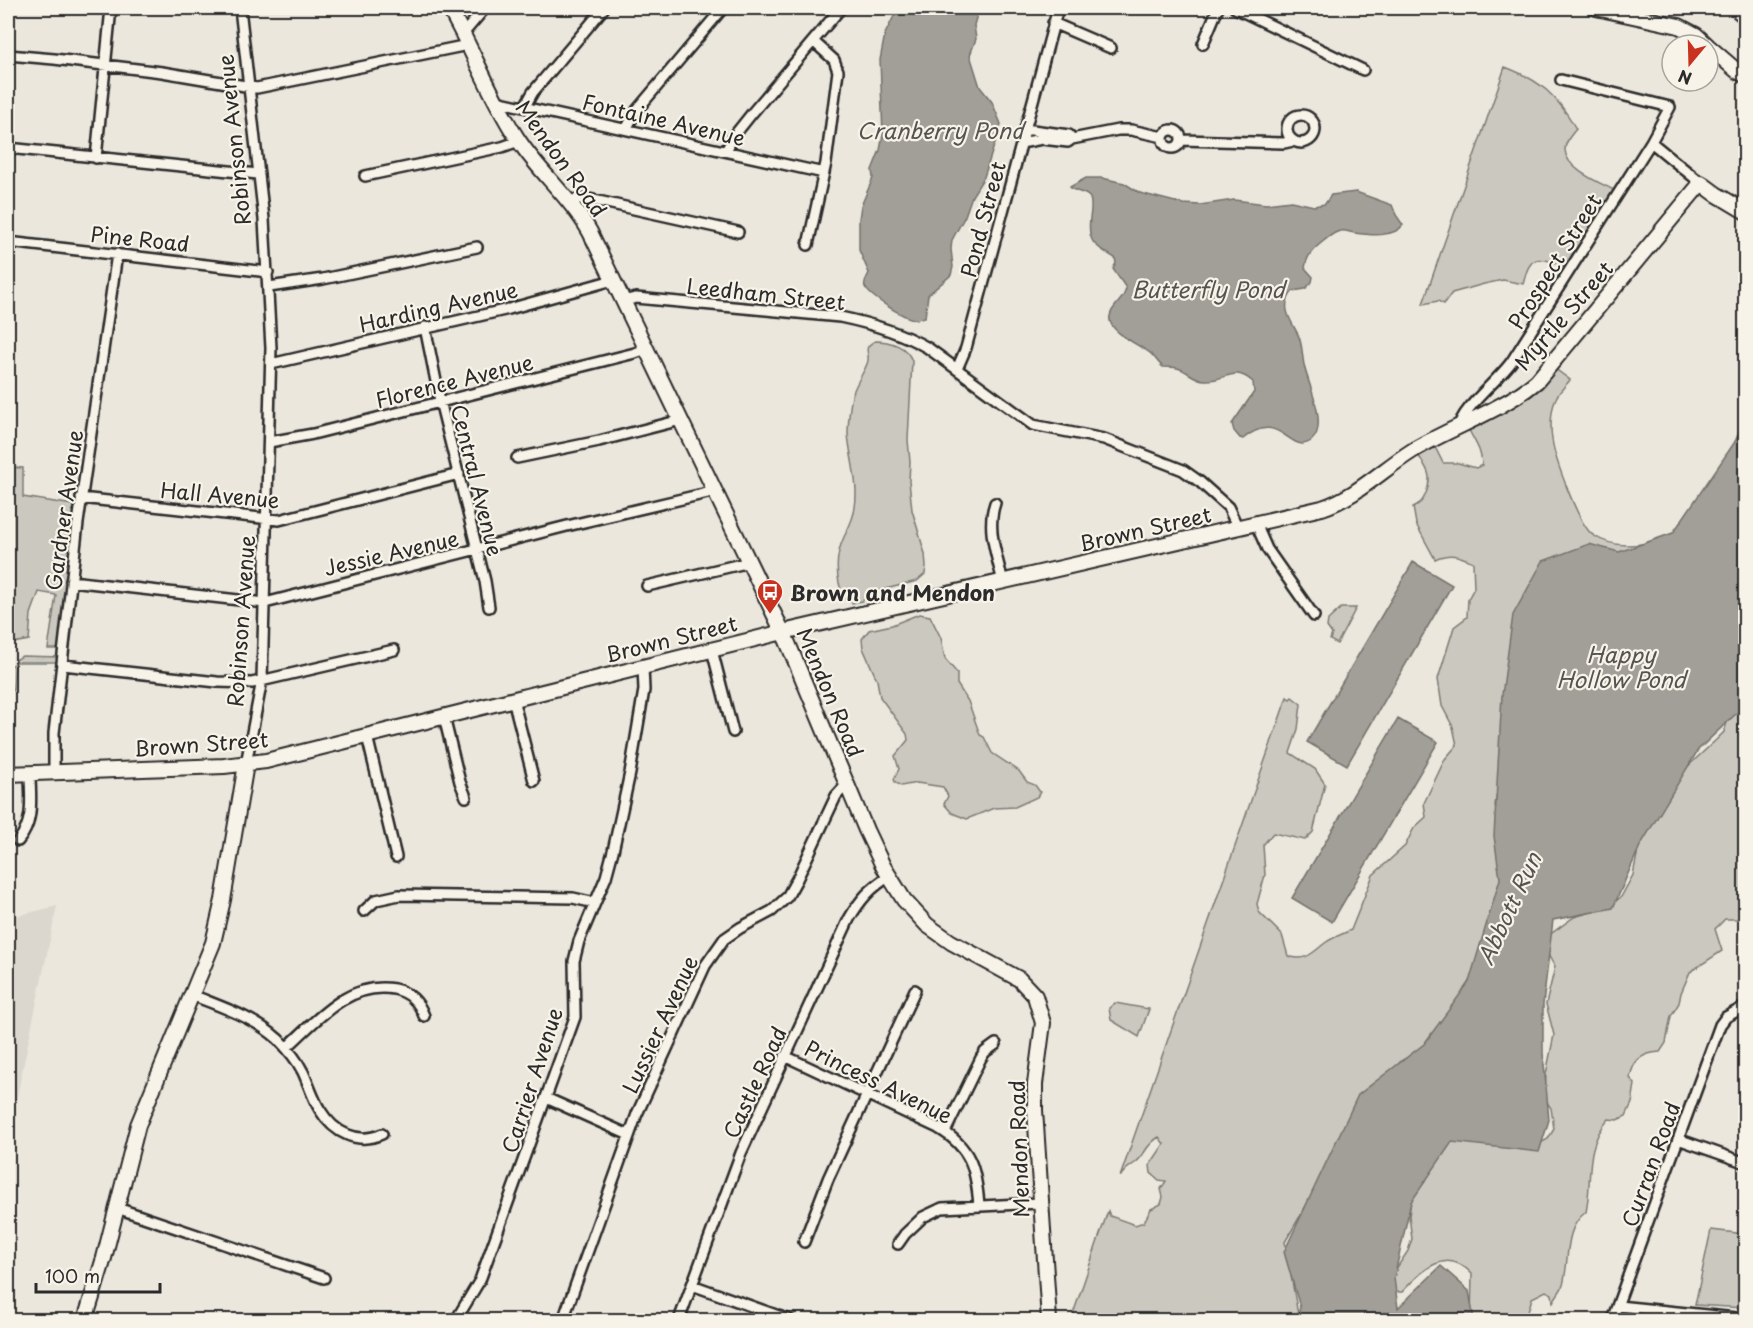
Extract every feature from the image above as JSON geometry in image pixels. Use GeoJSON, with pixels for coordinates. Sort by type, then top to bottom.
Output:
{"type":"FeatureCollection","features":[{"type":"Feature","properties":{"kind":"street"},"geometry":{"type":"LineString","coordinates":[[96,158],[111,8]]}},
{"type":"Feature","properties":{"kind":"street","name":"Robinson Avenue"},"geometry":{"type":"LineString","coordinates":[[85,1320],[100,1275],[129,1155],[142,1112],[211,949],[220,915],[262,680],[271,364],[269,287],[240,8]]}},
{"type":"Feature","properties":{"kind":"street","name":"Mendon Road"},"geometry":{"type":"LineString","coordinates":[[449,8],[519,141],[586,224],[783,632],[866,830],[904,900],[927,925],[958,946],[1020,979],[1035,996],[1043,1023],[1035,1096],[1049,1320]]}},
{"type":"Feature","properties":{"kind":"street"},"geometry":{"type":"LineString","coordinates":[[8,56],[105,65],[257,88],[466,39],[485,8]]}},
{"type":"Feature","properties":{"kind":"street"},"geometry":{"type":"LineString","coordinates":[[525,106],[533,92],[604,8]]}},
{"type":"Feature","properties":{"kind":"street"},"geometry":{"type":"LineString","coordinates":[[626,129],[637,110],[723,8]]}},
{"type":"Feature","properties":{"kind":"street"},"geometry":{"type":"LineString","coordinates":[[726,151],[736,134],[841,8]]}},
{"type":"Feature","properties":{"kind":"street","name":"Pond Street"},"geometry":{"type":"LineString","coordinates":[[957,369],[966,348],[1058,8]]}},
{"type":"Feature","properties":{"kind":"street"},"geometry":{"type":"LineString","coordinates":[[1203,44],[1218,8]]}},
{"type":"Feature","properties":{"kind":"street"},"geometry":{"type":"LineString","coordinates":[[1235,8],[1363,70]]}},
{"type":"Feature","properties":{"kind":"street"},"geometry":{"type":"LineString","coordinates":[[1596,8],[1679,26],[1692,33]]}},
{"type":"Feature","properties":{"kind":"street"},"geometry":{"type":"LineString","coordinates":[[1053,23],[1111,48]]}},
{"type":"Feature","properties":{"kind":"street"},"geometry":{"type":"LineString","coordinates":[[808,245],[824,173],[837,68],[834,60],[813,41]]}},
{"type":"Feature","properties":{"kind":"street"},"geometry":{"type":"LineString","coordinates":[[1720,56],[1746,76]]}},
{"type":"Feature","properties":{"kind":"street","name":"Prospect Street"},"geometry":{"type":"LineString","coordinates":[[1459,427],[1464,413],[1501,376],[1512,361],[1651,142],[1670,107],[1561,80]]}},
{"type":"Feature","properties":{"kind":"street","name":"Fontaine Avenue"},"geometry":{"type":"LineString","coordinates":[[496,101],[824,173]]}},
{"type":"Feature","properties":{"kind":"street"},"geometry":{"type":"LineString","coordinates":[[1025,129],[1069,135],[1072,139]]}},
{"type":"Feature","properties":{"kind":"street"},"geometry":{"type":"LineString","coordinates":[[1021,143],[1042,139],[1068,142],[1072,139],[1118,130],[1131,130],[1163,137],[1166,146],[1171,148],[1177,147],[1182,140],[1284,143],[1293,141]]}},
{"type":"Feature","properties":{"kind":"street"},"geometry":{"type":"LineString","coordinates":[[365,176],[505,147],[519,141]]}},
{"type":"Feature","properties":{"kind":"street"},"geometry":{"type":"LineString","coordinates":[[1651,142],[1701,183],[1746,212]]}},
{"type":"Feature","properties":{"kind":"street"},"geometry":{"type":"LineString","coordinates":[[8,148],[258,174]]}},
{"type":"Feature","properties":{"kind":"street","name":"Myrtle Street"},"geometry":{"type":"LineString","coordinates":[[1370,481],[1411,452],[1507,403],[1537,381],[1701,183]]}},
{"type":"Feature","properties":{"kind":"street"},"geometry":{"type":"LineString","coordinates":[[568,201],[578,198],[589,200],[738,232]]}},
{"type":"Feature","properties":{"kind":"street","name":"Pine Road"},"geometry":{"type":"LineString","coordinates":[[8,242],[268,272]]}},
{"type":"Feature","properties":{"kind":"street"},"geometry":{"type":"LineString","coordinates":[[269,287],[323,279],[477,247]]}},
{"type":"Feature","properties":{"kind":"street","name":"Gardner Avenue"},"geometry":{"type":"LineString","coordinates":[[54,772],[54,733],[81,498],[117,254]]}},
{"type":"Feature","properties":{"kind":"street","name":"Harding Avenue"},"geometry":{"type":"LineString","coordinates":[[271,364],[509,309],[613,280]]}},
{"type":"Feature","properties":{"kind":"street","name":"Leedham Street"},"geometry":{"type":"LineString","coordinates":[[623,301],[636,298],[840,317],[869,325],[920,344],[1033,425],[1104,439],[1183,470],[1228,507],[1238,528]]}},
{"type":"Feature","properties":{"kind":"street","name":"Central Avenue"},"geometry":{"type":"LineString","coordinates":[[425,327],[440,401],[489,607]]}},
{"type":"Feature","properties":{"kind":"street","name":"Florence Avenue"},"geometry":{"type":"LineString","coordinates":[[269,442],[313,434],[646,349]]}},
{"type":"Feature","properties":{"kind":"street"},"geometry":{"type":"LineString","coordinates":[[517,458],[599,441],[681,420]]}},
{"type":"Feature","properties":{"kind":"street","name":"Hall Avenue"},"geometry":{"type":"LineString","coordinates":[[81,498],[279,520],[459,474]]}},
{"type":"Feature","properties":{"kind":"street","name":"Brown Street"},"geometry":{"type":"LineString","coordinates":[[8,774],[246,764],[783,632],[1330,506],[1370,481]]}},
{"type":"Feature","properties":{"kind":"street","name":"Jessie Avenue"},"geometry":{"type":"LineString","coordinates":[[71,581],[265,603],[333,584],[716,491]]}},
{"type":"Feature","properties":{"kind":"street"},"geometry":{"type":"LineString","coordinates":[[995,503],[991,528],[1003,582]]}},
{"type":"Feature","properties":{"kind":"street"},"geometry":{"type":"LineString","coordinates":[[1256,524],[1267,549],[1314,616]]}},
{"type":"Feature","properties":{"kind":"street"},"geometry":{"type":"LineString","coordinates":[[647,586],[750,562]]}},
{"type":"Feature","properties":{"kind":"street"},"geometry":{"type":"LineString","coordinates":[[63,665],[217,682],[252,682],[394,650]]}},
{"type":"Feature","properties":{"kind":"street"},"geometry":{"type":"LineString","coordinates":[[712,650],[733,732]]}},
{"type":"Feature","properties":{"kind":"street","name":"Carrier Avenue"},"geometry":{"type":"LineString","coordinates":[[456,1320],[480,1280],[575,1017],[574,961],[579,941],[610,865],[630,774],[645,684],[643,667]]}},
{"type":"Feature","properties":{"kind":"street"},"geometry":{"type":"LineString","coordinates":[[513,699],[534,781]]}},
{"type":"Feature","properties":{"kind":"street"},"geometry":{"type":"LineString","coordinates":[[444,717],[459,782],[466,797]]}},
{"type":"Feature","properties":{"kind":"street"},"geometry":{"type":"LineString","coordinates":[[367,736],[396,856]]}},
{"type":"Feature","properties":{"kind":"street"},"geometry":{"type":"LineString","coordinates":[[18,841],[26,831],[30,819],[30,773]]}},
{"type":"Feature","properties":{"kind":"street","name":"Lussier Avenue"},"geometry":{"type":"LineString","coordinates":[[562,1320],[645,1095],[711,955],[724,939],[772,912],[787,897],[836,796],[847,784]]}},
{"type":"Feature","properties":{"kind":"street","name":"Castle Road"},"geometry":{"type":"LineString","coordinates":[[679,1320],[741,1154],[785,1056],[859,902],[870,889],[890,876]]}},
{"type":"Feature","properties":{"kind":"street"},"geometry":{"type":"LineString","coordinates":[[364,911],[376,900],[399,895],[563,897],[595,903]]}},
{"type":"Feature","properties":{"kind":"street"},"geometry":{"type":"LineString","coordinates":[[286,1048],[334,1005],[361,991],[385,988],[402,992],[419,1005],[424,1016]]}},
{"type":"Feature","properties":{"kind":"street"},"geometry":{"type":"LineString","coordinates":[[804,1242],[828,1179],[915,990]]}},
{"type":"Feature","properties":{"kind":"street"},"geometry":{"type":"LineString","coordinates":[[192,994],[256,1023],[278,1039],[302,1070],[319,1109],[340,1131],[356,1139],[382,1134]]}},
{"type":"Feature","properties":{"kind":"street","name":"Curran Road"},"geometry":{"type":"LineString","coordinates":[[1612,1320],[1723,1020],[1746,1006]]}},
{"type":"Feature","properties":{"kind":"street"},"geometry":{"type":"LineString","coordinates":[[945,1132],[981,1058],[996,1044]]}},
{"type":"Feature","properties":{"kind":"street","name":"Princess Avenue"},"geometry":{"type":"LineString","coordinates":[[785,1056],[945,1132],[958,1142],[973,1165],[979,1205]]}},
{"type":"Feature","properties":{"kind":"street"},"geometry":{"type":"LineString","coordinates":[[546,1098],[629,1135]]}},
{"type":"Feature","properties":{"kind":"street"},"geometry":{"type":"LineString","coordinates":[[1678,1139],[1746,1163]]}},
{"type":"Feature","properties":{"kind":"street"},"geometry":{"type":"LineString","coordinates":[[898,1244],[911,1228],[935,1210],[951,1206],[1040,1203]]}},
{"type":"Feature","properties":{"kind":"street"},"geometry":{"type":"LineString","coordinates":[[117,1208],[324,1278]]}},
{"type":"Feature","properties":{"kind":"street"},"geometry":{"type":"LineString","coordinates":[[692,1285],[790,1320]]}},
{"type":"Feature","properties":{"kind":"street"},"geometry":{"type":"LineString","coordinates":[[1618,1306],[1746,1319]]}},
{"type":"Feature","properties":{"kind":"shaded area"},"geometry":{"type":"Polygon","coordinates":[[[1505,67],[1538,84],[1555,98],[1576,129],[1566,144],[1565,150],[1571,164],[1585,175],[1616,191],[1567,269],[1548,261],[1537,260],[1529,267],[1523,284],[1503,280],[1452,293],[1444,304],[1438,301],[1423,304],[1505,67]]]}},
{"type":"Feature","properties":{"kind":"shaded area"},"geometry":{"type":"Polygon","coordinates":[[[875,341],[897,345],[910,356],[912,361],[908,440],[909,481],[912,510],[925,554],[926,567],[925,574],[917,581],[878,591],[862,601],[852,603],[844,599],[837,568],[841,545],[852,519],[856,498],[848,434],[849,419],[853,393],[868,360],[868,346],[875,341]]]}},
{"type":"Feature","properties":{"kind":"shaded area"},"geometry":{"type":"Polygon","coordinates":[[[1550,365],[1570,380],[1556,398],[1552,413],[1551,435],[1557,460],[1581,519],[1593,535],[1602,540],[1630,545],[1669,539],[1731,451],[1745,418],[1745,447],[1500,773],[1495,805],[1505,866],[1480,963],[1430,1047],[1402,1060],[1387,1076],[1331,1163],[1285,1242],[1299,1320],[1071,1320],[1108,1211],[1110,1216],[1135,1225],[1144,1222],[1151,1209],[1161,1204],[1163,1197],[1161,1189],[1166,1181],[1159,1180],[1151,1173],[1150,1165],[1164,1144],[1159,1137],[1120,1177],[1287,697],[1290,699],[1292,697],[1301,704],[1298,729],[1290,753],[1315,769],[1325,784],[1313,832],[1305,840],[1273,833],[1263,845],[1265,875],[1257,904],[1259,912],[1282,935],[1288,956],[1300,958],[1308,956],[1328,941],[1351,930],[1373,875],[1405,846],[1414,828],[1426,817],[1424,803],[1445,759],[1457,745],[1453,727],[1442,706],[1438,679],[1454,627],[1467,617],[1468,599],[1474,588],[1473,562],[1455,556],[1435,559],[1416,524],[1413,507],[1424,498],[1429,475],[1415,450],[1432,441],[1443,463],[1458,463],[1476,468],[1482,465],[1479,449],[1466,424],[1526,386],[1529,378],[1534,380],[1550,365]]]}},
{"type":"Feature","properties":{"kind":"shaded area"},"geometry":{"type":"Polygon","coordinates":[[[8,467],[23,468],[23,497],[73,505],[61,646],[58,649],[48,649],[56,595],[39,592],[31,614],[29,640],[13,643],[8,647],[8,467]]]}},
{"type":"Feature","properties":{"kind":"shaded area"},"geometry":{"type":"Polygon","coordinates":[[[1341,608],[1356,608],[1337,644],[1330,640],[1332,634],[1327,627],[1328,620],[1341,608]]]}},
{"type":"Feature","properties":{"kind":"shaded area"},"geometry":{"type":"Polygon","coordinates":[[[919,614],[930,616],[941,638],[945,659],[957,673],[957,684],[968,701],[980,735],[984,737],[992,753],[1019,771],[1027,782],[1035,785],[1040,792],[1037,797],[1015,807],[994,808],[967,819],[952,813],[944,804],[948,796],[943,787],[917,783],[901,786],[895,782],[894,779],[899,769],[895,756],[908,740],[907,734],[880,697],[877,680],[863,648],[862,639],[869,630],[892,625],[919,614]]]}},
{"type":"Feature","properties":{"kind":"shaded area"},"geometry":{"type":"Polygon","coordinates":[[[22,656],[60,657],[59,662],[15,662],[13,691],[8,692],[8,670],[17,659],[22,656]]]}},
{"type":"Feature","properties":{"kind":"shaded area"},"geometry":{"type":"Polygon","coordinates":[[[1745,702],[1745,919],[1725,919],[1715,929],[1722,951],[1690,972],[1679,1003],[1671,1016],[1666,1043],[1660,1052],[1643,1056],[1633,1066],[1630,1078],[1635,1084],[1632,1103],[1626,1116],[1617,1120],[1609,1119],[1595,1141],[1590,1164],[1586,1212],[1579,1219],[1570,1236],[1561,1289],[1553,1302],[1552,1294],[1546,1291],[1532,1298],[1528,1312],[1532,1320],[1471,1320],[1472,1274],[1453,1262],[1444,1261],[1435,1264],[1426,1269],[1402,1292],[1396,1292],[1391,1288],[1396,1269],[1408,1251],[1412,1239],[1409,1216],[1411,1200],[1455,1135],[1535,1146],[1548,1139],[1554,1129],[1551,1108],[1545,1094],[1546,1074],[1554,1035],[1546,1004],[1555,967],[1546,951],[1548,936],[1574,917],[1606,908],[1621,897],[1633,875],[1639,845],[1669,784],[1724,732],[1728,719],[1745,702]]]}},
{"type":"Feature","properties":{"kind":"shaded area"},"geometry":{"type":"Polygon","coordinates":[[[57,906],[8,1139],[8,918],[57,906]]]}},
{"type":"Feature","properties":{"kind":"shaded area"},"geometry":{"type":"Polygon","coordinates":[[[1115,1003],[1149,1009],[1139,1037],[1111,1020],[1109,1008],[1115,1003]]]}},
{"type":"Feature","properties":{"kind":"shaded area"},"geometry":{"type":"Polygon","coordinates":[[[1711,1230],[1745,1234],[1745,1308],[1695,1305],[1711,1230]]]}},
{"type":"Feature","properties":{"kind":"water","name":"Cranberry Pond"},"geometry":{"type":"Polygon","coordinates":[[[894,8],[979,8],[974,25],[976,39],[970,55],[980,87],[992,102],[1001,124],[984,177],[972,196],[965,216],[952,240],[951,275],[928,295],[925,317],[917,319],[896,311],[868,291],[864,283],[869,273],[859,250],[861,206],[873,178],[872,170],[883,135],[880,60],[885,34],[895,14],[894,8]]]}},
{"type":"Feature","properties":{"kind":"water","name":"Butterfly Pond"},"geometry":{"type":"Polygon","coordinates":[[[1086,178],[1102,178],[1124,183],[1140,193],[1183,204],[1200,205],[1234,200],[1266,204],[1291,201],[1314,206],[1325,204],[1331,195],[1356,192],[1392,205],[1403,225],[1399,229],[1381,235],[1344,231],[1332,235],[1314,249],[1307,261],[1305,268],[1313,277],[1312,282],[1305,289],[1293,291],[1289,297],[1288,315],[1300,341],[1318,416],[1316,434],[1312,440],[1305,444],[1298,443],[1276,430],[1266,428],[1243,439],[1240,438],[1232,424],[1254,392],[1253,382],[1240,374],[1204,380],[1181,369],[1163,367],[1150,353],[1125,338],[1113,327],[1110,322],[1111,312],[1126,288],[1113,269],[1116,263],[1115,258],[1098,247],[1091,238],[1090,198],[1070,187],[1086,178]]]}},
{"type":"Feature","properties":{"kind":"water","name":"Happy Hollow Pond"},"geometry":{"type":"Polygon","coordinates":[[[1745,427],[1746,697],[1742,708],[1698,750],[1640,846],[1613,908],[1553,920],[1543,1004],[1543,1053],[1549,1120],[1539,1152],[1452,1142],[1411,1202],[1394,1278],[1398,1308],[1441,1266],[1469,1291],[1474,1320],[1372,1320],[1372,1316],[1365,1320],[1297,1320],[1300,1307],[1284,1252],[1358,1095],[1424,1044],[1469,982],[1500,879],[1494,836],[1502,695],[1513,615],[1543,561],[1589,544],[1619,552],[1673,533],[1745,427]]]}},
{"type":"Feature","properties":{"kind":"water"},"geometry":{"type":"Polygon","coordinates":[[[1413,562],[1452,585],[1347,765],[1307,742],[1413,562]]]}},
{"type":"Feature","properties":{"kind":"water"},"geometry":{"type":"Polygon","coordinates":[[[1398,719],[1438,742],[1332,922],[1292,898],[1398,719]]]}},
{"type":"Feature","properties":{"kind":"railway"},"geometry":{"type":"LineString","coordinates":[[1722,8],[1746,27]]}},
{"type":"Feature","properties":{"kind":"place","name":"Brown and Mendon"},"geometry":{"type":"Point","coordinates":[770,615]}},
{"type":"Feature","properties":{"kind":"water label","name":"Abbott Run"},"geometry":{"type":"Point","coordinates":[1508,908]}}]}
